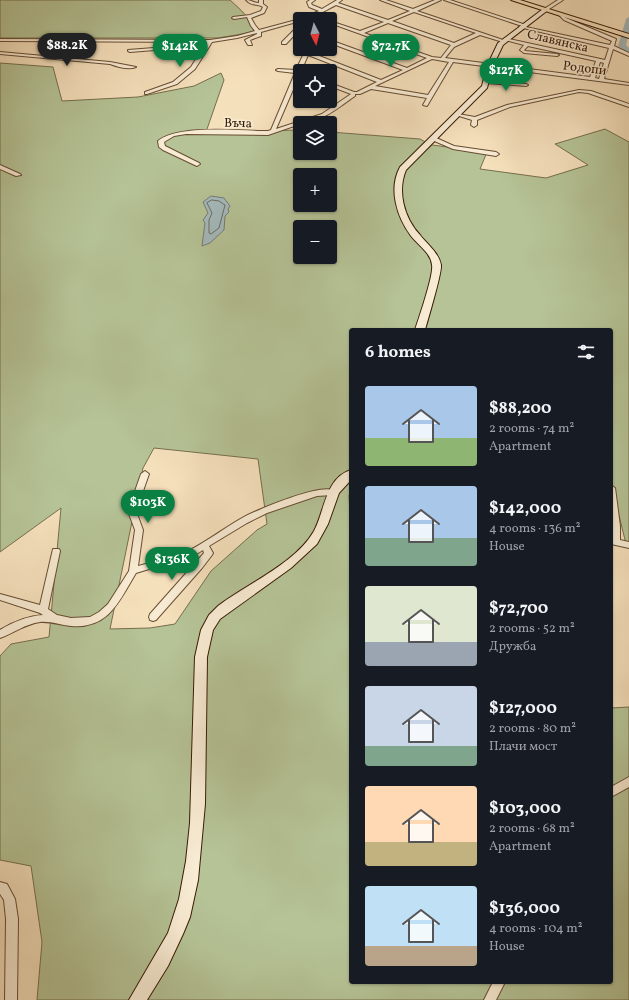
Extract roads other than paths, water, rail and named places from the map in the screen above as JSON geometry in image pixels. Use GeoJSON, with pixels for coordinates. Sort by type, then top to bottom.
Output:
{"type":"FeatureCollection","features":[{"type":"Feature","properties":{"kind":"main road"},"geometry":{"type":"LineString","coordinates":[[514,0],[629,36]]}},
{"type":"Feature","properties":{"kind":"street"},"geometry":{"type":"LineString","coordinates":[[234,18],[249,17],[262,13],[265,7],[261,2],[254,4],[248,0]]}},
{"type":"Feature","properties":{"kind":"street"},"geometry":{"type":"LineString","coordinates":[[313,0],[309,2],[310,6],[322,10]]}},
{"type":"Feature","properties":{"kind":"street"},"geometry":{"type":"LineString","coordinates":[[319,12],[341,0]]}},
{"type":"Feature","properties":{"kind":"street","name":"Славянска"},"geometry":{"type":"LineString","coordinates":[[382,0],[504,40],[607,62]]}},
{"type":"Feature","properties":{"kind":"street"},"geometry":{"type":"LineString","coordinates":[[360,33],[440,0]]}},
{"type":"Feature","properties":{"kind":"street"},"geometry":{"type":"LineString","coordinates":[[446,0],[523,26],[612,47],[629,55]]}},
{"type":"Feature","properties":{"kind":"street"},"geometry":{"type":"LineString","coordinates":[[421,328],[437,267],[434,257],[414,234],[406,222],[397,183],[403,170],[485,88],[490,66],[497,48],[504,40],[561,0]]}},
{"type":"Feature","properties":{"kind":"street"},"geometry":{"type":"LineString","coordinates":[[335,3],[455,45]]}},
{"type":"Feature","properties":{"kind":"street"},"geometry":{"type":"LineString","coordinates":[[561,15],[565,19],[612,38],[614,41],[601,80]]}},
{"type":"Feature","properties":{"kind":"street"},"geometry":{"type":"LineString","coordinates":[[249,17],[253,26],[259,32]]}},
{"type":"Feature","properties":{"kind":"street"},"geometry":{"type":"LineString","coordinates":[[130,51],[209,43],[259,32],[293,21]]}},
{"type":"Feature","properties":{"kind":"street","name":"Родопи"},"geometry":{"type":"LineString","coordinates":[[337,25],[431,58],[629,84]]}},
{"type":"Feature","properties":{"kind":"street"},"geometry":{"type":"LineString","coordinates":[[250,44],[247,40],[259,35],[259,32]]}},
{"type":"Feature","properties":{"kind":"street"},"geometry":{"type":"LineString","coordinates":[[442,60],[448,49],[480,33]]}},
{"type":"Feature","properties":{"kind":"street"},"geometry":{"type":"LineString","coordinates":[[284,43],[293,34]]}},
{"type":"Feature","properties":{"kind":"street"},"geometry":{"type":"LineString","coordinates":[[0,40],[209,43]]}},
{"type":"Feature","properties":{"kind":"street"},"geometry":{"type":"LineString","coordinates":[[147,93],[175,83],[193,68],[209,43]]}},
{"type":"Feature","properties":{"kind":"street"},"geometry":{"type":"LineString","coordinates":[[337,44],[408,70]]}},
{"type":"Feature","properties":{"kind":"street"},"geometry":{"type":"LineString","coordinates":[[527,44],[522,50],[525,52],[577,56]]}},
{"type":"Feature","properties":{"kind":"street"},"geometry":{"type":"LineString","coordinates":[[0,52],[110,63],[120,66],[134,67]]}},
{"type":"Feature","properties":{"kind":"street"},"geometry":{"type":"LineString","coordinates":[[319,56],[382,82]]}},
{"type":"Feature","properties":{"kind":"street","name":"Въча"},"geometry":{"type":"LineString","coordinates":[[197,164],[165,149],[162,147],[162,141],[168,136],[181,133],[261,134],[324,114],[354,94],[431,58]]}},
{"type":"Feature","properties":{"kind":"street"},"geometry":{"type":"LineString","coordinates":[[425,105],[452,61]]}},
{"type":"Feature","properties":{"kind":"street"},"geometry":{"type":"LineString","coordinates":[[592,79],[598,61]]}},
{"type":"Feature","properties":{"kind":"street"},"geometry":{"type":"LineString","coordinates":[[278,70],[293,71]]}},
{"type":"Feature","properties":{"kind":"street"},"geometry":{"type":"LineString","coordinates":[[487,82],[526,85]]}},
{"type":"Feature","properties":{"kind":"street"},"geometry":{"type":"LineString","coordinates":[[273,130],[293,87]]}},
{"type":"Feature","properties":{"kind":"street"},"geometry":{"type":"LineString","coordinates":[[337,87],[354,94]]}},
{"type":"Feature","properties":{"kind":"street"},"geometry":{"type":"LineString","coordinates":[[370,87],[429,97]]}},
{"type":"Feature","properties":{"kind":"street"},"geometry":{"type":"LineString","coordinates":[[458,115],[475,118],[509,106],[579,91],[589,92],[629,106]]}},
{"type":"Feature","properties":{"kind":"street"},"geometry":{"type":"LineString","coordinates":[[474,125],[475,118]]}},
{"type":"Feature","properties":{"kind":"street"},"geometry":{"type":"LineString","coordinates":[[434,139],[451,146],[496,154]]}},
{"type":"Feature","properties":{"kind":"street"},"geometry":{"type":"LineString","coordinates":[[0,167],[18,175]]}},
{"type":"Feature","properties":{"kind":"street"},"geometry":{"type":"LineString","coordinates":[[0,634],[29,619],[54,618],[71,622],[92,621],[102,615],[111,606],[133,571],[139,530],[132,511],[145,474]]}},
{"type":"Feature","properties":{"kind":"street"},"geometry":{"type":"LineString","coordinates":[[137,1000],[161,963],[181,918],[190,884],[196,849],[201,657],[210,622],[220,611],[292,560],[314,541],[332,492],[339,483],[349,476]]}},
{"type":"Feature","properties":{"kind":"street"},"geometry":{"type":"LineString","coordinates":[[133,571],[182,556],[264,511],[316,493],[332,492]]}},
{"type":"Feature","properties":{"kind":"street"},"geometry":{"type":"LineString","coordinates":[[613,503],[616,526],[613,541],[629,545]]}},
{"type":"Feature","properties":{"kind":"street"},"geometry":{"type":"LineString","coordinates":[[153,618],[209,553],[204,545]]}},
{"type":"Feature","properties":{"kind":"street"},"geometry":{"type":"LineString","coordinates":[[43,610],[56,551]]}},
{"type":"Feature","properties":{"kind":"street"},"geometry":{"type":"LineString","coordinates":[[0,597],[43,610],[54,618]]}},
{"type":"Feature","properties":{"kind":"street"},"geometry":{"type":"LineString","coordinates":[[613,791],[629,782]]}},
{"type":"Feature","properties":{"kind":"street"},"geometry":{"type":"LineString","coordinates":[[0,887],[9,899],[12,919],[11,1000]]}},
{"type":"Feature","properties":{"kind":"street"},"geometry":{"type":"LineString","coordinates":[[490,1000],[498,984]]}},
{"type":"Feature","properties":{"kind":"water"},"geometry":{"type":"Polygon","coordinates":[[[211,196],[224,198],[230,206],[228,209],[229,212],[225,216],[224,230],[210,243],[202,246],[205,223],[203,220],[208,213],[203,202],[211,196]]]}},
{"type":"Feature","properties":{"kind":"waterway"},"geometry":{"type":"LineString","coordinates":[[629,19],[622,46],[629,52]]}}]}
